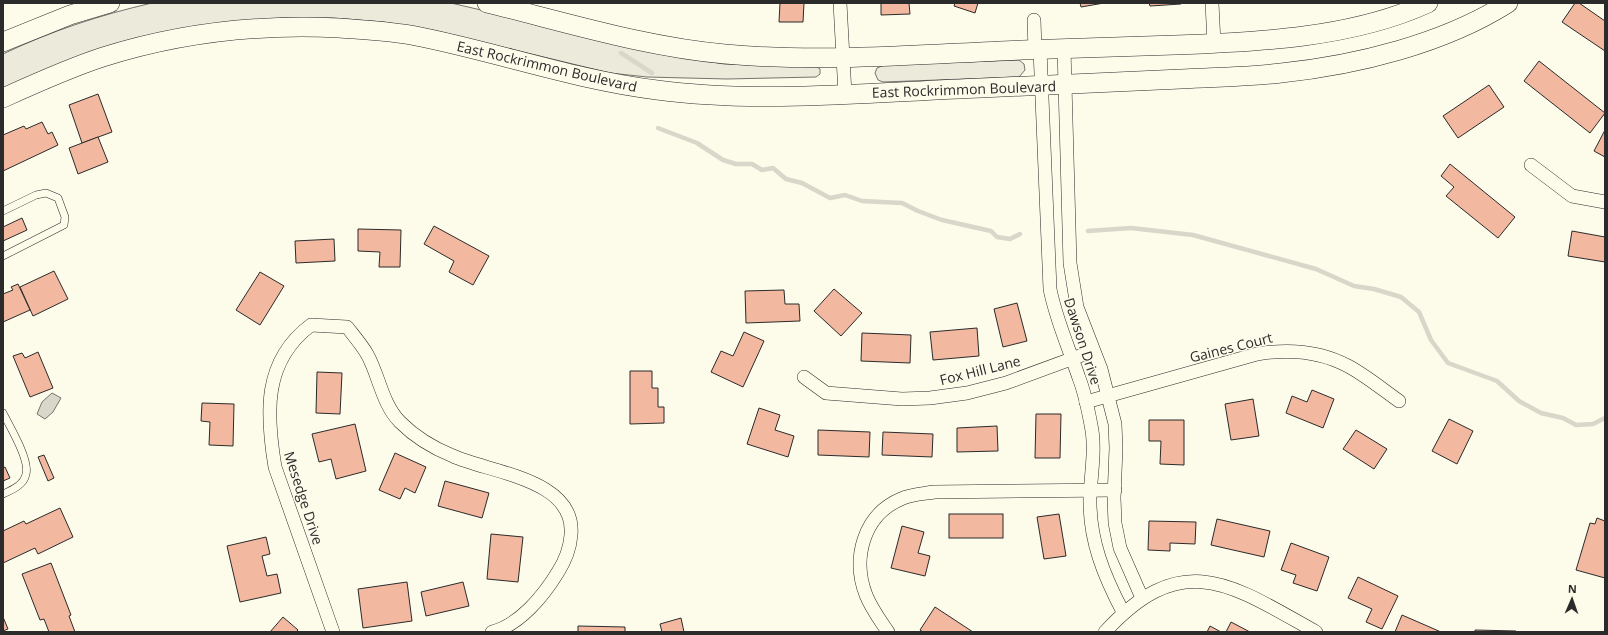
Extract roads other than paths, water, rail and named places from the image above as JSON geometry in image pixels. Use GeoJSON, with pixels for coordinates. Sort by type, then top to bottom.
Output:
{"type":"FeatureCollection","features":[{"type":"Feature","properties":{"kind":"main road"},"geometry":{"type":"LineString","coordinates":[[3,42],[70,15],[110,3]]}},
{"type":"Feature","properties":{"kind":"main road"},"geometry":{"type":"LineString","coordinates":[[487,3],[639,40],[717,53],[781,57],[1038,50],[1214,43],[1282,38],[1343,29],[1417,6]]}},
{"type":"Feature","properties":{"kind":"main road","name":"East Rockrimmon Boulevard"},"geometry":{"type":"LineString","coordinates":[[3,98],[59,73],[104,57],[187,36],[232,30],[309,27],[413,35],[581,77],[658,90],[694,94],[754,96],[845,94],[1276,74],[1360,61],[1426,41],[1489,15],[1508,3]]}},
{"type":"Feature","properties":{"kind":"street"},"geometry":{"type":"LineString","coordinates":[[840,3],[845,94]]}},
{"type":"Feature","properties":{"kind":"street"},"geometry":{"type":"LineString","coordinates":[[1212,3],[1214,43]]}},
{"type":"Feature","properties":{"kind":"street","name":"Dawson Drive"},"geometry":{"type":"LineString","coordinates":[[1034,20],[1042,85],[1050,288],[1055,313],[1079,377],[1092,427],[1092,525],[1097,554],[1108,583],[1123,612]]}},
{"type":"Feature","properties":{"kind":"street","name":"Dawson Drive"},"geometry":{"type":"LineString","coordinates":[[1064,49],[1070,263],[1077,307],[1101,370],[1109,396],[1115,424],[1114,498],[1115,522],[1120,548],[1142,598]]}},
{"type":"Feature","properties":{"kind":"street"},"geometry":{"type":"LineString","coordinates":[[1531,165],[1572,196],[1605,202]]}},
{"type":"Feature","properties":{"kind":"street","name":"Mesedge Drive"},"geometry":{"type":"LineString","coordinates":[[333,632],[275,467],[271,443],[270,395],[277,367],[286,349],[298,335],[311,325],[347,327],[367,354],[389,406],[399,421],[424,442],[454,457],[536,484],[559,499],[567,509],[572,526],[570,545],[561,568],[534,605],[514,621],[492,632]]}},
{"type":"Feature","properties":{"kind":"street","name":"Gaines Court"},"geometry":{"type":"LineString","coordinates":[[1086,402],[1257,354],[1279,350],[1302,352],[1347,365],[1398,401]]}},
{"type":"Feature","properties":{"kind":"street","name":"Fox Hill Lane"},"geometry":{"type":"LineString","coordinates":[[804,377],[826,393],[902,399],[930,398],[967,393],[1006,383],[1094,351]]}},
{"type":"Feature","properties":{"kind":"street"},"geometry":{"type":"LineString","coordinates":[[888,632],[866,596],[859,563],[861,547],[868,531],[877,517],[888,506],[913,495],[934,492],[1091,489],[1115,490]]}},
{"type":"Feature","properties":{"kind":"street"},"geometry":{"type":"LineString","coordinates":[[1105,632],[1123,612],[1142,598],[1162,588],[1180,583],[1198,581],[1218,584],[1247,594],[1316,632]]}},
{"type":"Feature","properties":{"kind":"lane"},"geometry":{"type":"LineString","coordinates":[[3,211],[36,195],[46,193],[58,198],[65,217],[64,225],[3,256]]}},
{"type":"Feature","properties":{"kind":"lane"},"geometry":{"type":"LineString","coordinates":[[3,413],[25,461],[26,475],[19,486],[3,494]]}},
{"type":"Feature","properties":{"kind":"waterway"},"geometry":{"type":"LineString","coordinates":[[621,53],[652,73]]}},
{"type":"Feature","properties":{"kind":"waterway"},"geometry":{"type":"LineString","coordinates":[[658,128],[697,143],[723,160],[736,164],[752,164],[762,170],[773,168],[786,179],[802,183],[830,198],[845,195],[862,201],[902,203],[942,220],[991,231],[997,237],[1010,239],[1020,234]]}},
{"type":"Feature","properties":{"kind":"waterway"},"geometry":{"type":"LineString","coordinates":[[1088,231],[1131,228],[1193,235],[1316,269],[1354,286],[1374,289],[1401,297],[1419,312],[1431,340],[1448,363],[1497,381],[1519,401],[1541,413],[1563,418],[1576,425],[1593,424],[1605,418]]}}]}
